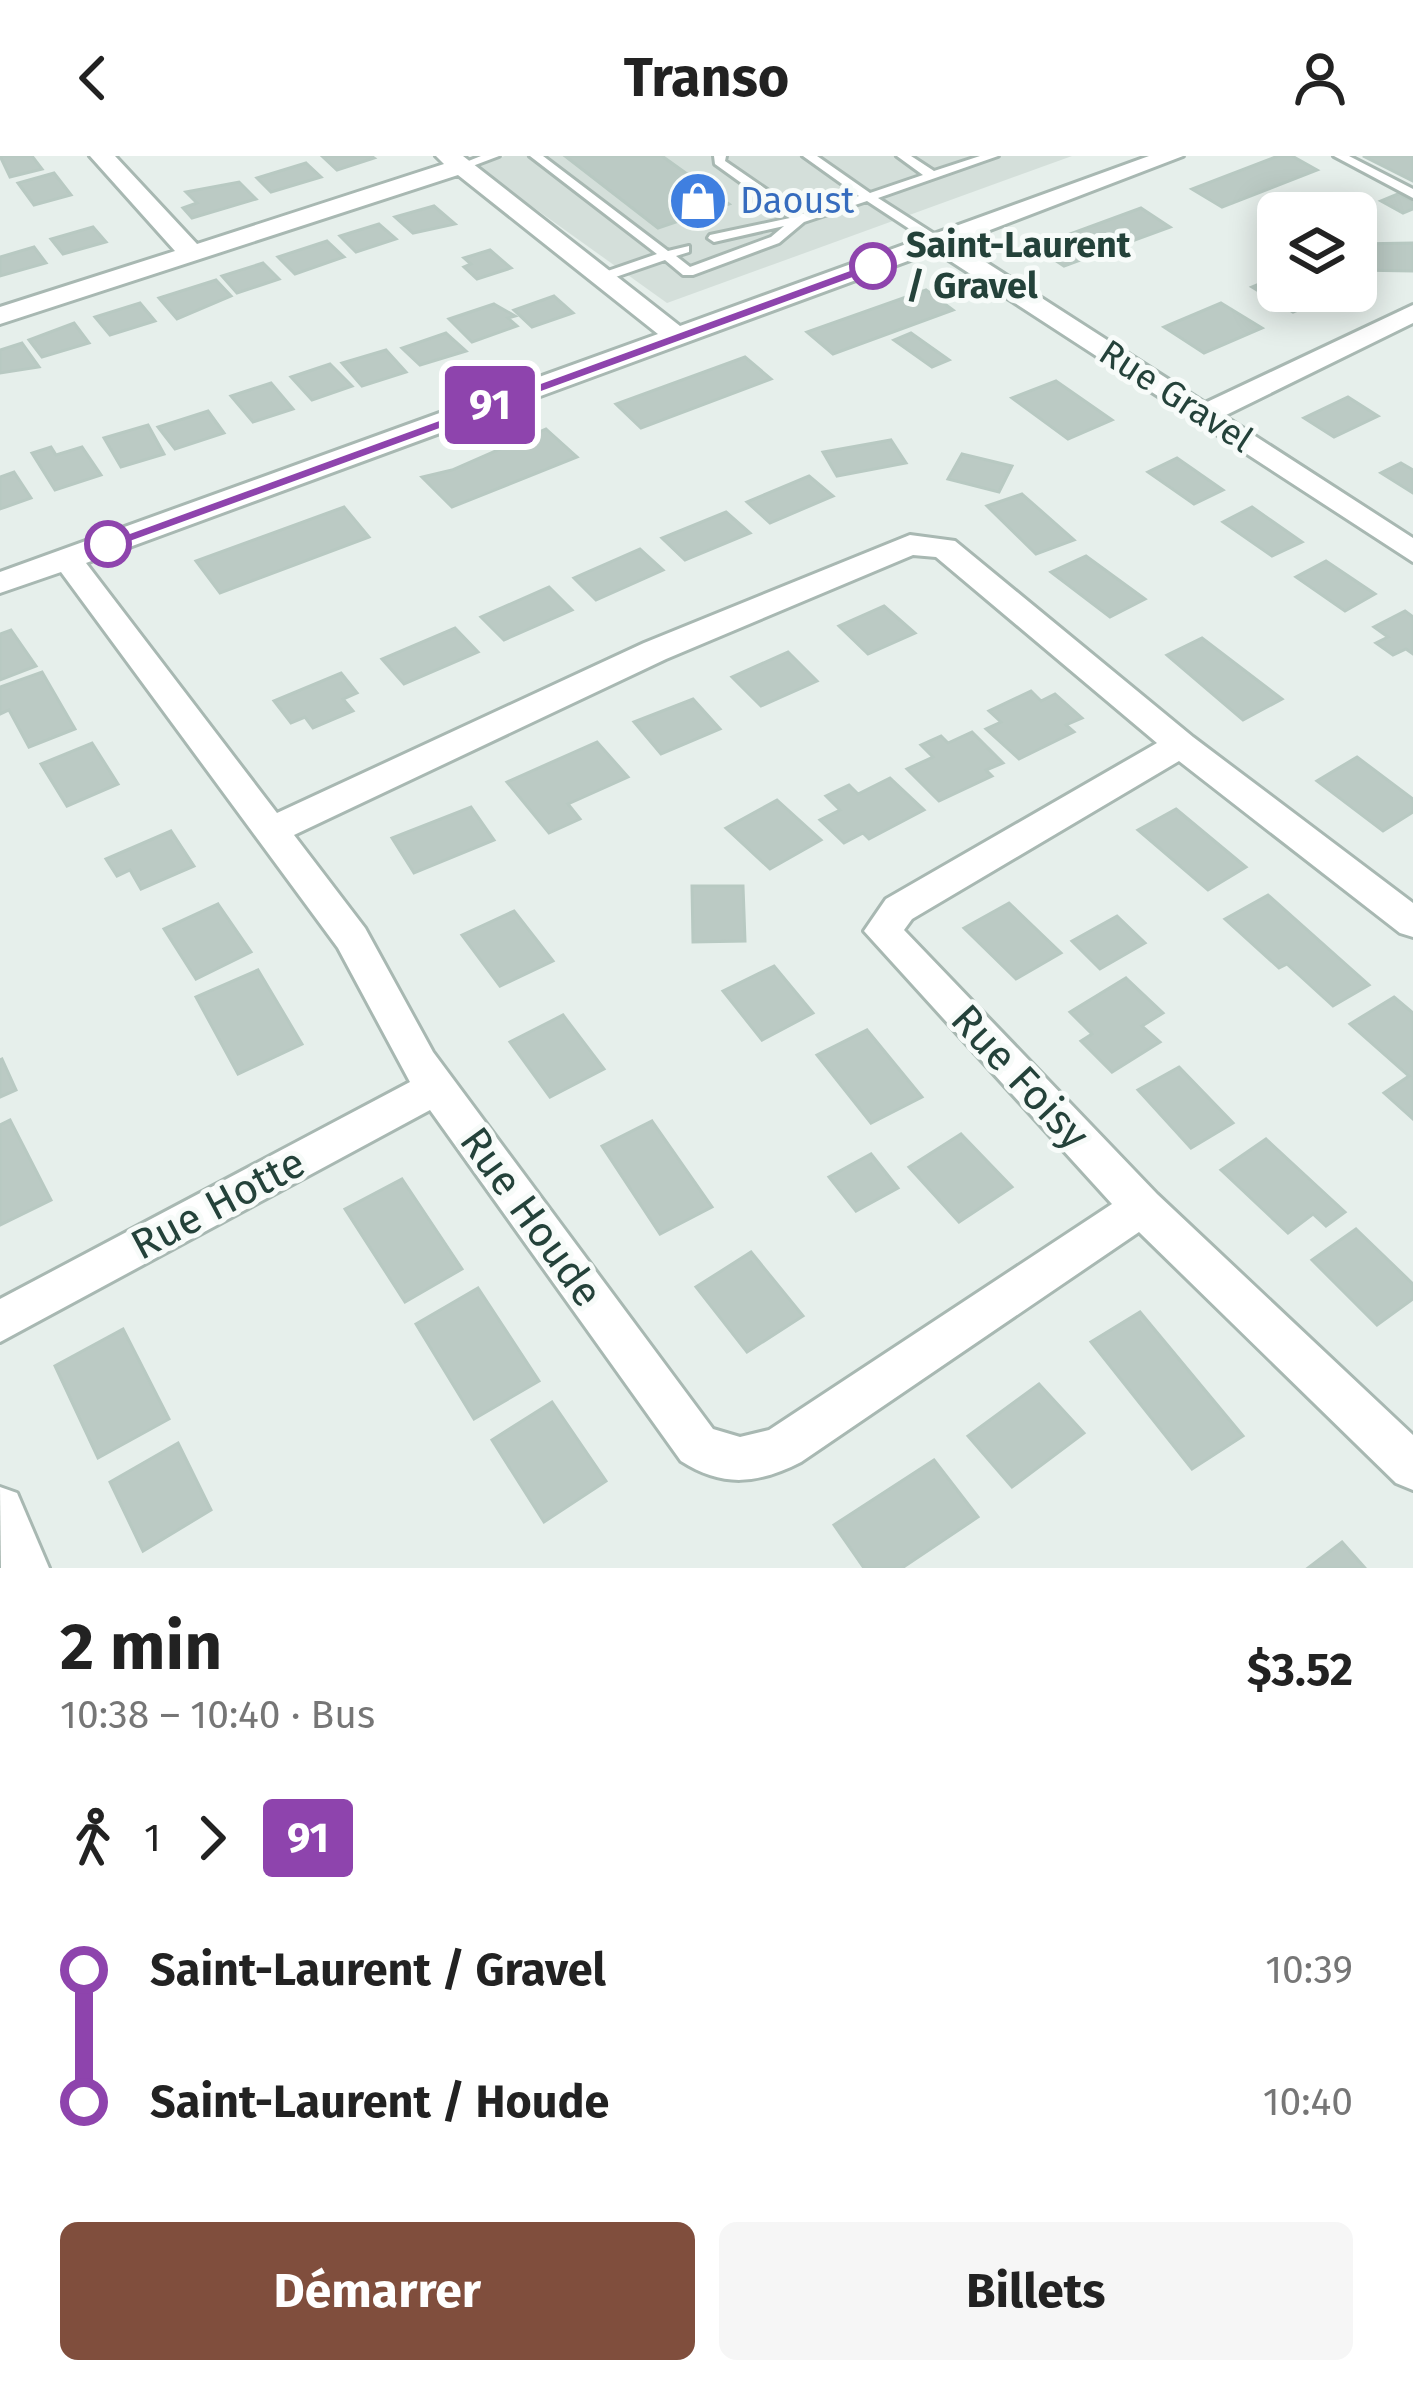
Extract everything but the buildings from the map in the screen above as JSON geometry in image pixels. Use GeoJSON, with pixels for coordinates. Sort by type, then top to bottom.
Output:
{"type":"FeatureCollection","features":[{"type":"Feature","properties":{"kind":"street"},"geometry":{"type":"LineString","coordinates":[[102,156],[193,255]]}},
{"type":"Feature","properties":{"kind":"street"},"geometry":{"type":"LineString","coordinates":[[0,583],[1171,156]]}},
{"type":"Feature","properties":{"kind":"street"},"geometry":{"type":"LineString","coordinates":[[0,316],[193,255],[455,161],[677,336]]}},
{"type":"Feature","properties":{"kind":"street","name":"Rue Gravel"},"geometry":{"type":"LineString","coordinates":[[938,242],[1413,552]]}},
{"type":"Feature","properties":{"kind":"street"},"geometry":{"type":"LineString","coordinates":[[1204,415],[1413,313]]}},
{"type":"Feature","properties":{"kind":"street"},"geometry":{"type":"LineString","coordinates":[[268,832],[655,651],[910,544],[944,548],[1181,745],[1413,923]]}},
{"type":"Feature","properties":{"kind":"street","name":"Rue Houde"},"geometry":{"type":"LineString","coordinates":[[67,559],[352,938],[436,1087],[697,1445],[731,1462],[785,1446],[1142,1207]]}},
{"type":"Feature","properties":{"kind":"street","name":"Rue Foisy"},"geometry":{"type":"LineString","coordinates":[[1181,745],[899,909],[883,931],[1142,1207],[1413,1467]]}},
{"type":"Feature","properties":{"kind":"street","name":"Rue Hotte"},"geometry":{"type":"LineString","coordinates":[[0,1322],[436,1087]]}},
{"type":"Feature","properties":{"kind":"street"},"geometry":{"type":"LineString","coordinates":[[0,1510],[25,1568]]}},
{"type":"Feature","properties":{"kind":"lane"},"geometry":{"type":"LineString","coordinates":[[455,161],[493,156]]}},
{"type":"Feature","properties":{"kind":"lane"},"geometry":{"type":"LineString","coordinates":[[536,156],[688,272],[775,239],[800,219]]}},
{"type":"Feature","properties":{"kind":"lane"},"geometry":{"type":"LineString","coordinates":[[720,156],[718,162],[800,219]]}},
{"type":"Feature","properties":{"kind":"lane"},"geometry":{"type":"LineString","coordinates":[[808,156],[938,242]]}},
{"type":"Feature","properties":{"kind":"lane"},"geometry":{"type":"LineString","coordinates":[[902,156],[933,176]]}},
{"type":"Feature","properties":{"kind":"lane"},"geometry":{"type":"LineString","coordinates":[[714,238],[800,219],[992,156]]}},
{"type":"Feature","properties":{"kind":"lane"},"geometry":{"type":"LineString","coordinates":[[1340,156],[1413,194]]}},
{"type":"Feature","properties":{"kind":"lane"},"geometry":{"type":"LineString","coordinates":[[604,277],[685,249]]}},
{"type":"Feature","properties":{"kind":"shaded area"},"geometry":{"type":"Polygon","coordinates":[[[505,156],[1072,156],[667,303],[474,165],[505,156]]]}},
{"type":"Feature","properties":{"kind":"bus line","name":"91"},"geometry":{"type":"LineString","coordinates":[[108,544],[873,266]]}},
{"type":"Feature","properties":{"kind":"place","name":"Daoust"},"geometry":{"type":"Point","coordinates":[698,201]}},
{"type":"Feature","properties":{"kind":"place","name":"Saint-Laurent / Gravel"},"geometry":{"type":"Point","coordinates":[873,266]}}]}
